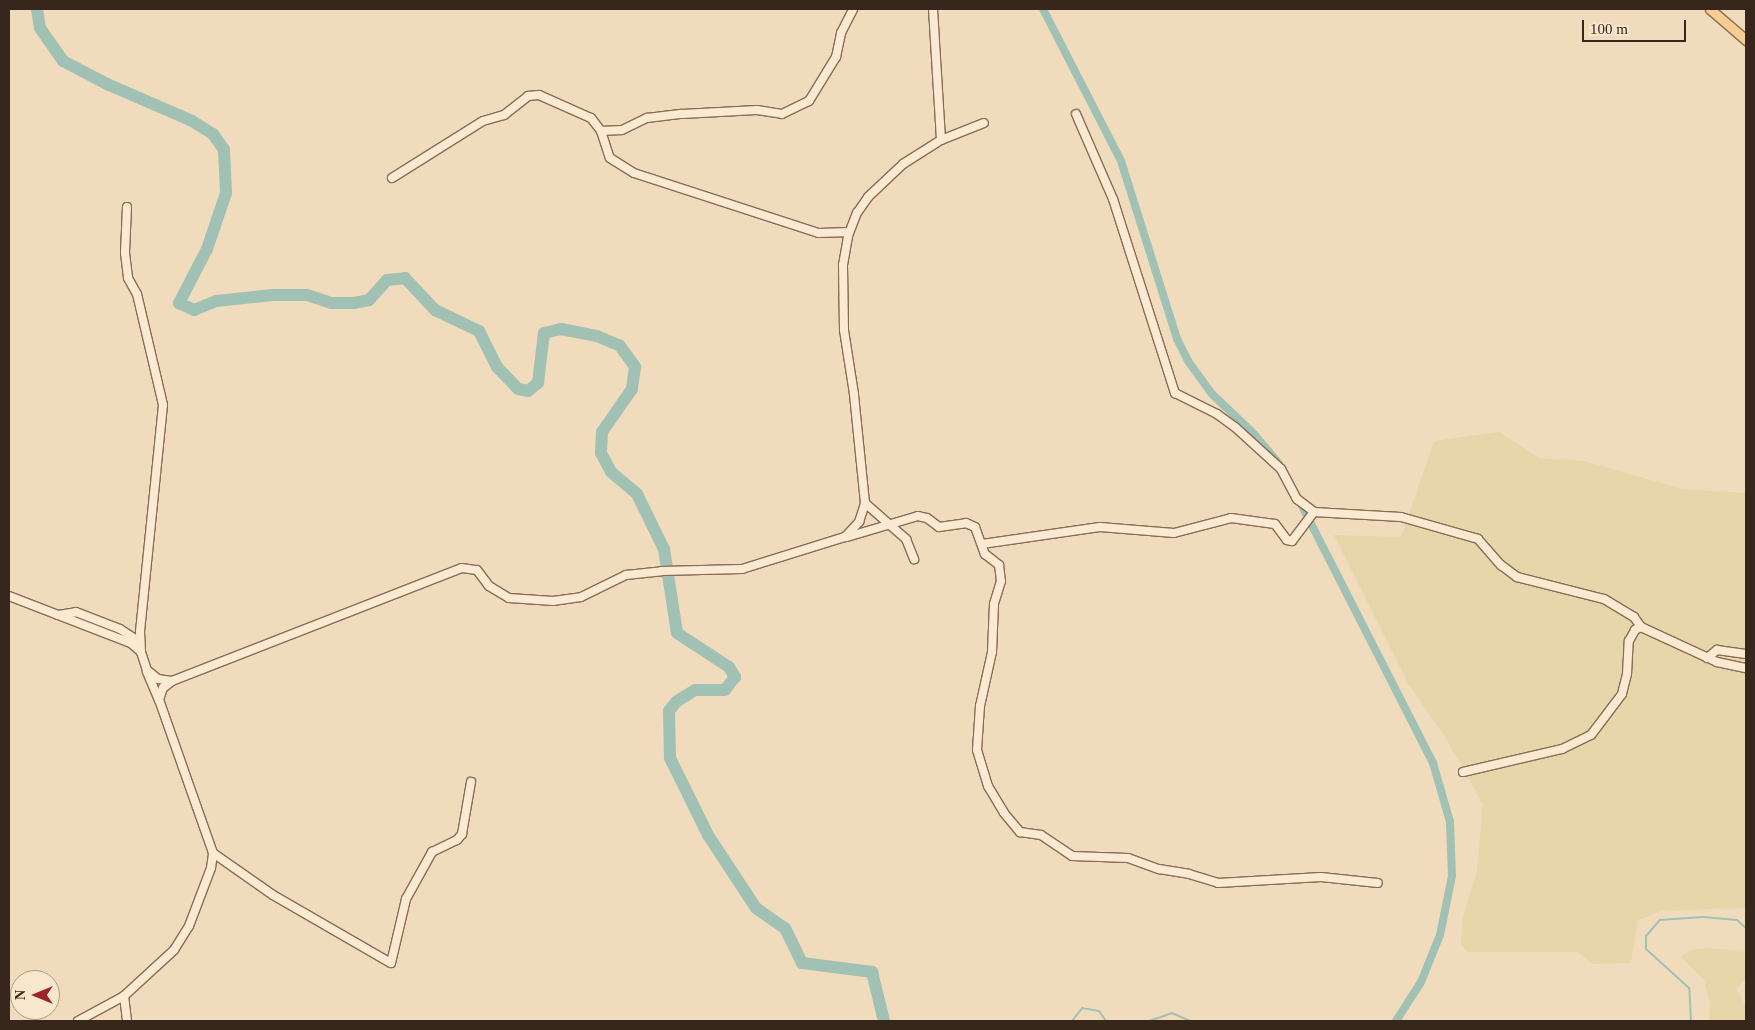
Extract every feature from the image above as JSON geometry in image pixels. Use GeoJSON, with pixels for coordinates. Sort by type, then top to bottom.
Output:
{"type":"FeatureCollection","features":[{"type":"Feature","properties":{"kind":"main road"},"geometry":{"type":"LineString","coordinates":[[1710,9],[1746,40]]}},
{"type":"Feature","properties":{"kind":"street"},"geometry":{"type":"LineString","coordinates":[[601,131],[622,130],[647,118],[692,113],[757,110],[782,114],[809,101],[836,57],[840,33],[853,9]]}},
{"type":"Feature","properties":{"kind":"street"},"geometry":{"type":"LineString","coordinates":[[933,9],[941,140]]}},
{"type":"Feature","properties":{"kind":"street"},"geometry":{"type":"LineString","coordinates":[[392,178],[482,121],[504,115],[528,96],[539,95],[591,118],[601,131],[610,158],[634,173],[819,233],[850,232]]}},
{"type":"Feature","properties":{"kind":"street"},"geometry":{"type":"LineString","coordinates":[[1076,114],[1113,199],[1175,393],[1217,414],[1235,427],[1281,469],[1297,499],[1314,512],[1401,517],[1478,539],[1501,565],[1517,577],[1604,599],[1634,617],[1641,628],[1707,658],[1746,668]]}},
{"type":"Feature","properties":{"kind":"street"},"geometry":{"type":"LineString","coordinates":[[846,537],[858,522],[865,503],[854,394],[844,330],[843,265],[850,232],[857,213],[880,184],[903,164],[941,140],[984,123]]}},
{"type":"Feature","properties":{"kind":"street"},"geometry":{"type":"LineString","coordinates":[[78,1021],[124,996],[182,940],[211,868],[213,853],[141,652],[140,642],[163,405],[136,294],[128,278],[125,253],[127,208]]}},
{"type":"Feature","properties":{"kind":"street"},"geometry":{"type":"LineString","coordinates":[[865,503],[906,539],[914,559]]}},
{"type":"Feature","properties":{"kind":"street"},"geometry":{"type":"LineString","coordinates":[[982,544],[1100,527],[1174,533],[1231,518],[1265,520],[1274,524],[1287,540],[1292,541],[1314,512]]}},
{"type":"Feature","properties":{"kind":"street"},"geometry":{"type":"LineString","coordinates":[[159,700],[163,688],[172,681],[462,568],[478,570],[489,586],[517,601],[581,597],[626,575],[662,570],[752,566],[918,516],[927,518],[939,527],[966,523],[975,527],[985,554],[999,565],[1001,581],[994,604],[992,659],[980,706],[979,762],[995,799],[1017,829],[1041,835],[1072,856],[1128,858],[1159,870],[1189,874],[1218,883],[1321,877],[1378,883]]}},
{"type":"Feature","properties":{"kind":"street"},"geometry":{"type":"LineString","coordinates":[[9,596],[131,643],[141,652]]}},
{"type":"Feature","properties":{"kind":"street"},"geometry":{"type":"LineString","coordinates":[[58,615],[76,612],[120,629],[140,642]]}},
{"type":"Feature","properties":{"kind":"street"},"geometry":{"type":"LineString","coordinates":[[1463,772],[1562,750],[1591,734],[1622,694],[1627,674],[1629,642],[1635,630],[1641,628]]}},
{"type":"Feature","properties":{"kind":"street"},"geometry":{"type":"LineString","coordinates":[[1707,658],[1717,650],[1746,654]]}},
{"type":"Feature","properties":{"kind":"street"},"geometry":{"type":"LineString","coordinates":[[147,670],[158,679],[172,681]]}},
{"type":"Feature","properties":{"kind":"street"},"geometry":{"type":"LineString","coordinates":[[213,853],[281,900],[391,962],[406,899],[432,852],[457,840],[462,834],[471,782]]}},
{"type":"Feature","properties":{"kind":"street"},"geometry":{"type":"LineString","coordinates":[[124,996],[128,1021]]}},
{"type":"Feature","properties":{"kind":"shaded area"},"geometry":{"type":"Polygon","coordinates":[[[1499,432],[1539,458],[1584,461],[1683,489],[1746,493],[1746,908],[1663,911],[1638,920],[1631,963],[1592,964],[1578,952],[1467,952],[1461,944],[1463,916],[1477,871],[1483,804],[1445,737],[1409,685],[1334,535],[1401,537],[1434,441],[1499,432]]]}},
{"type":"Feature","properties":{"kind":"shaded area"},"geometry":{"type":"Polygon","coordinates":[[[1706,948],[1744,951],[1746,977],[1737,989],[1746,1007],[1746,1021],[1709,1021],[1710,1003],[1704,980],[1681,957],[1690,950],[1706,948]]]}},
{"type":"Feature","properties":{"kind":"waterway"},"geometry":{"type":"LineString","coordinates":[[37,9],[40,28],[63,61],[107,84],[192,121],[213,134],[224,150],[226,193],[207,249],[179,303],[194,310],[216,301],[273,295],[307,295],[331,303],[354,303],[369,300],[387,280],[405,278],[435,310],[479,331],[497,367],[518,389],[528,391],[538,383],[544,333],[561,329],[597,336],[620,346],[635,367],[632,389],[602,432],[601,453],[611,472],[637,494],[664,549],[677,633],[729,667],[735,677],[725,690],[695,690],[676,702],[669,711],[670,758],[708,835],[756,908],[785,928],[802,963],[872,972],[884,1021]]}},
{"type":"Feature","properties":{"kind":"waterway"},"geometry":{"type":"LineString","coordinates":[[1043,9],[1121,161],[1177,339],[1188,361],[1212,394],[1254,434],[1279,464]]}},
{"type":"Feature","properties":{"kind":"waterway"},"geometry":{"type":"LineString","coordinates":[[1299,500],[1433,763],[1450,822],[1452,876],[1440,935],[1421,982],[1396,1021]]}},
{"type":"Feature","properties":{"kind":"waterway"},"geometry":{"type":"LineString","coordinates":[[1691,1021],[1689,988],[1646,949],[1646,936],[1660,920],[1703,917],[1737,920],[1746,928]]}},
{"type":"Feature","properties":{"kind":"waterway"},"geometry":{"type":"LineString","coordinates":[[1072,1021],[1082,1008],[1099,1011],[1106,1021]]}},
{"type":"Feature","properties":{"kind":"waterway"},"geometry":{"type":"LineString","coordinates":[[1149,1021],[1172,1013],[1190,1021]]}}]}
